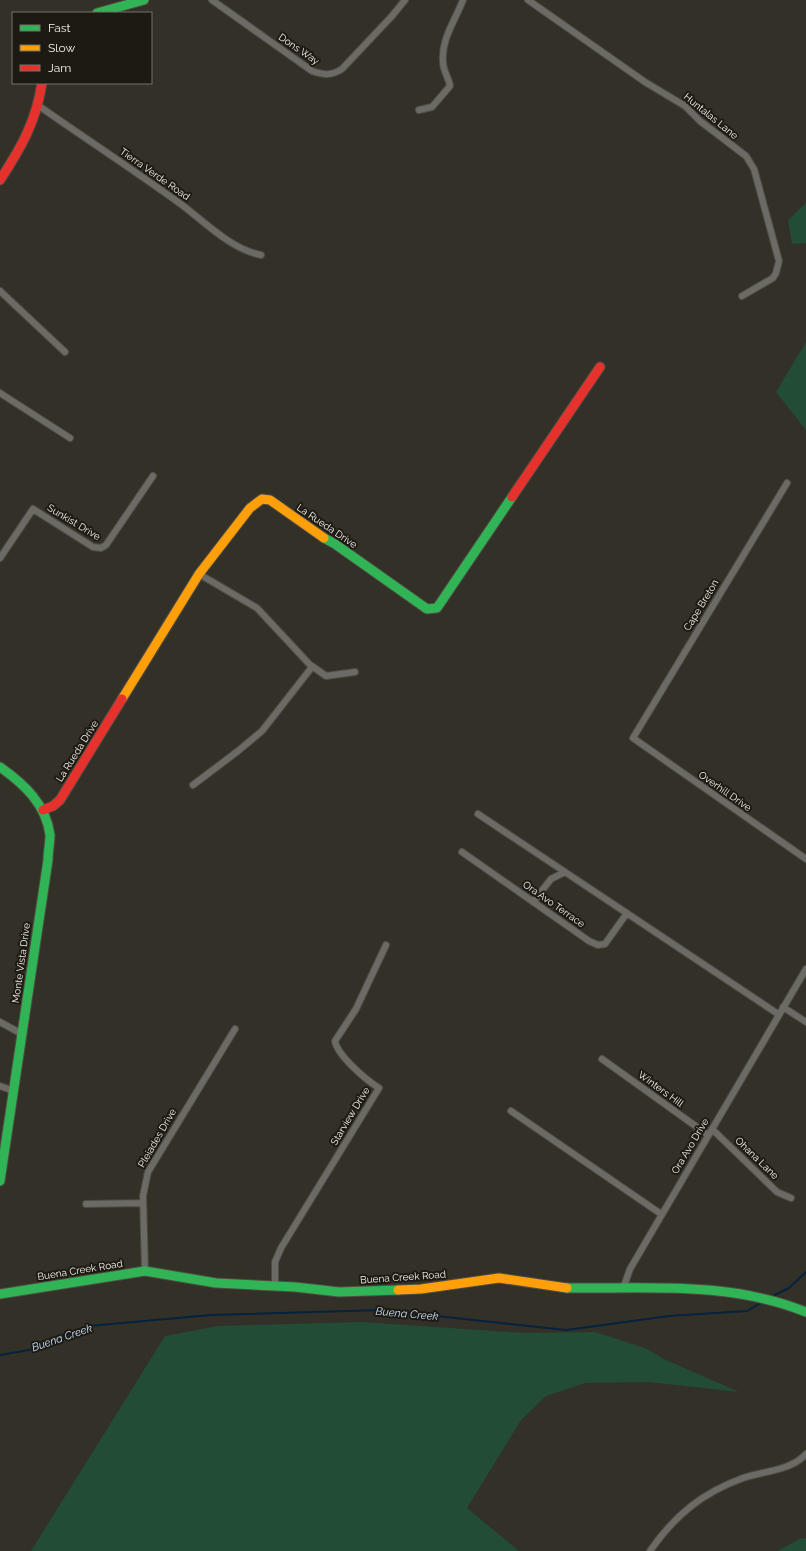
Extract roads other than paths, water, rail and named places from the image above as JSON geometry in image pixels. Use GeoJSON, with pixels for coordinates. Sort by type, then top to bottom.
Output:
{"type":"FeatureCollection","features":[{"type":"Feature","properties":{"kind":"main road"},"geometry":{"type":"LineString","coordinates":[[102,12],[144,0]]}},
{"type":"Feature","properties":{"kind":"main road"},"geometry":{"type":"LineString","coordinates":[[0,180],[32,130],[42,84]]}},
{"type":"Feature","properties":{"kind":"main road","name":"La Rueda Drive"},"geometry":{"type":"LineString","coordinates":[[43,810],[53,806],[60,800],[199,574],[250,508],[262,499],[266,498],[316,534],[335,544],[427,608],[437,608],[600,367]]}},
{"type":"Feature","properties":{"kind":"main road","name":"Monte Vista Drive"},"geometry":{"type":"LineString","coordinates":[[0,767],[28,790],[43,810],[50,832],[48,860],[0,1180]]}},
{"type":"Feature","properties":{"kind":"main road","name":"Buena Creek Road"},"geometry":{"type":"LineString","coordinates":[[0,1294],[145,1271],[216,1283],[274,1286],[339,1292],[421,1289],[499,1278],[567,1288],[714,1289],[764,1298],[806,1312]]}},
{"type":"Feature","properties":{"kind":"street","name":"Dons Way"},"geometry":{"type":"LineString","coordinates":[[212,0],[312,71],[322,75],[334,74],[342,69],[392,16],[404,0]]}},
{"type":"Feature","properties":{"kind":"street"},"geometry":{"type":"LineString","coordinates":[[419,110],[432,107],[450,86],[443,62],[443,52],[448,30],[462,0]]}},
{"type":"Feature","properties":{"kind":"street","name":"Huntalas Lane"},"geometry":{"type":"LineString","coordinates":[[528,0],[645,82],[685,106],[700,121],[746,156],[754,169],[779,261],[773,278],[742,296]]}},
{"type":"Feature","properties":{"kind":"street","name":"Tierra Verde Road"},"geometry":{"type":"LineString","coordinates":[[38,106],[176,201],[224,237],[250,253],[261,255]]}},
{"type":"Feature","properties":{"kind":"street"},"geometry":{"type":"LineString","coordinates":[[0,290],[65,352]]}},
{"type":"Feature","properties":{"kind":"street"},"geometry":{"type":"LineString","coordinates":[[0,393],[70,438]]}},
{"type":"Feature","properties":{"kind":"street","name":"Sunkist Drive"},"geometry":{"type":"LineString","coordinates":[[0,558],[33,509],[93,547],[101,548],[106,545],[152,476]]}},
{"type":"Feature","properties":{"kind":"street","name":"Cape Breton"},"geometry":{"type":"LineString","coordinates":[[633,738],[787,484]]}},
{"type":"Feature","properties":{"kind":"street"},"geometry":{"type":"LineString","coordinates":[[199,574],[257,608],[312,666],[326,676],[355,672]]}},
{"type":"Feature","properties":{"kind":"street"},"geometry":{"type":"LineString","coordinates":[[193,785],[262,731],[312,666]]}},
{"type":"Feature","properties":{"kind":"street","name":"Overhill Drive"},"geometry":{"type":"LineString","coordinates":[[633,738],[806,859]]}},
{"type":"Feature","properties":{"kind":"street"},"geometry":{"type":"LineString","coordinates":[[478,814],[778,1014]]}},
{"type":"Feature","properties":{"kind":"street","name":"Ora Avo Terrace"},"geometry":{"type":"LineString","coordinates":[[462,852],[589,941],[598,945],[605,944],[627,913]]}},
{"type":"Feature","properties":{"kind":"street"},"geometry":{"type":"LineString","coordinates":[[533,902],[551,879],[565,872]]}},
{"type":"Feature","properties":{"kind":"street","name":"Starview Drive"},"geometry":{"type":"LineString","coordinates":[[274,1286],[275,1262],[281,1248],[379,1088],[368,1081],[350,1062],[336,1047],[335,1041],[356,1009],[386,945]]}},
{"type":"Feature","properties":{"kind":"street"},"geometry":{"type":"LineString","coordinates":[[806,969],[783,1008],[806,1022]]}},
{"type":"Feature","properties":{"kind":"street","name":"Ora Avo Drive"},"geometry":{"type":"LineString","coordinates":[[623,1289],[630,1269],[661,1214],[778,1014],[783,1008]]}},
{"type":"Feature","properties":{"kind":"street"},"geometry":{"type":"LineString","coordinates":[[0,1022],[22,1034]]}},
{"type":"Feature","properties":{"kind":"street","name":"Pleiades Drive"},"geometry":{"type":"LineString","coordinates":[[145,1271],[143,1203],[145,1182],[153,1161],[235,1029]]}},
{"type":"Feature","properties":{"kind":"street","name":"Winters Hill"},"geometry":{"type":"LineString","coordinates":[[602,1059],[708,1135]]}},
{"type":"Feature","properties":{"kind":"street"},"geometry":{"type":"LineString","coordinates":[[0,1086],[14,1091]]}},
{"type":"Feature","properties":{"kind":"street"},"geometry":{"type":"LineString","coordinates":[[511,1111],[661,1214]]}},
{"type":"Feature","properties":{"kind":"street","name":"Ohana Lane"},"geometry":{"type":"LineString","coordinates":[[712,1129],[777,1192],[791,1198]]}},
{"type":"Feature","properties":{"kind":"street"},"geometry":{"type":"LineString","coordinates":[[86,1204],[143,1203]]}},
{"type":"Feature","properties":{"kind":"street"},"geometry":{"type":"LineString","coordinates":[[650,1551],[674,1520],[701,1499],[744,1478],[787,1466],[806,1454]]}},
{"type":"Feature","properties":{"kind":"waterway","name":"Buena Creek"},"geometry":{"type":"LineString","coordinates":[[773,1296],[789,1288],[806,1272]]}},
{"type":"Feature","properties":{"kind":"waterway","name":"Buena Creek"},"geometry":{"type":"LineString","coordinates":[[0,1355],[29,1350],[89,1326],[211,1315],[382,1310],[566,1330],[669,1316],[747,1311],[764,1301]]}}]}
